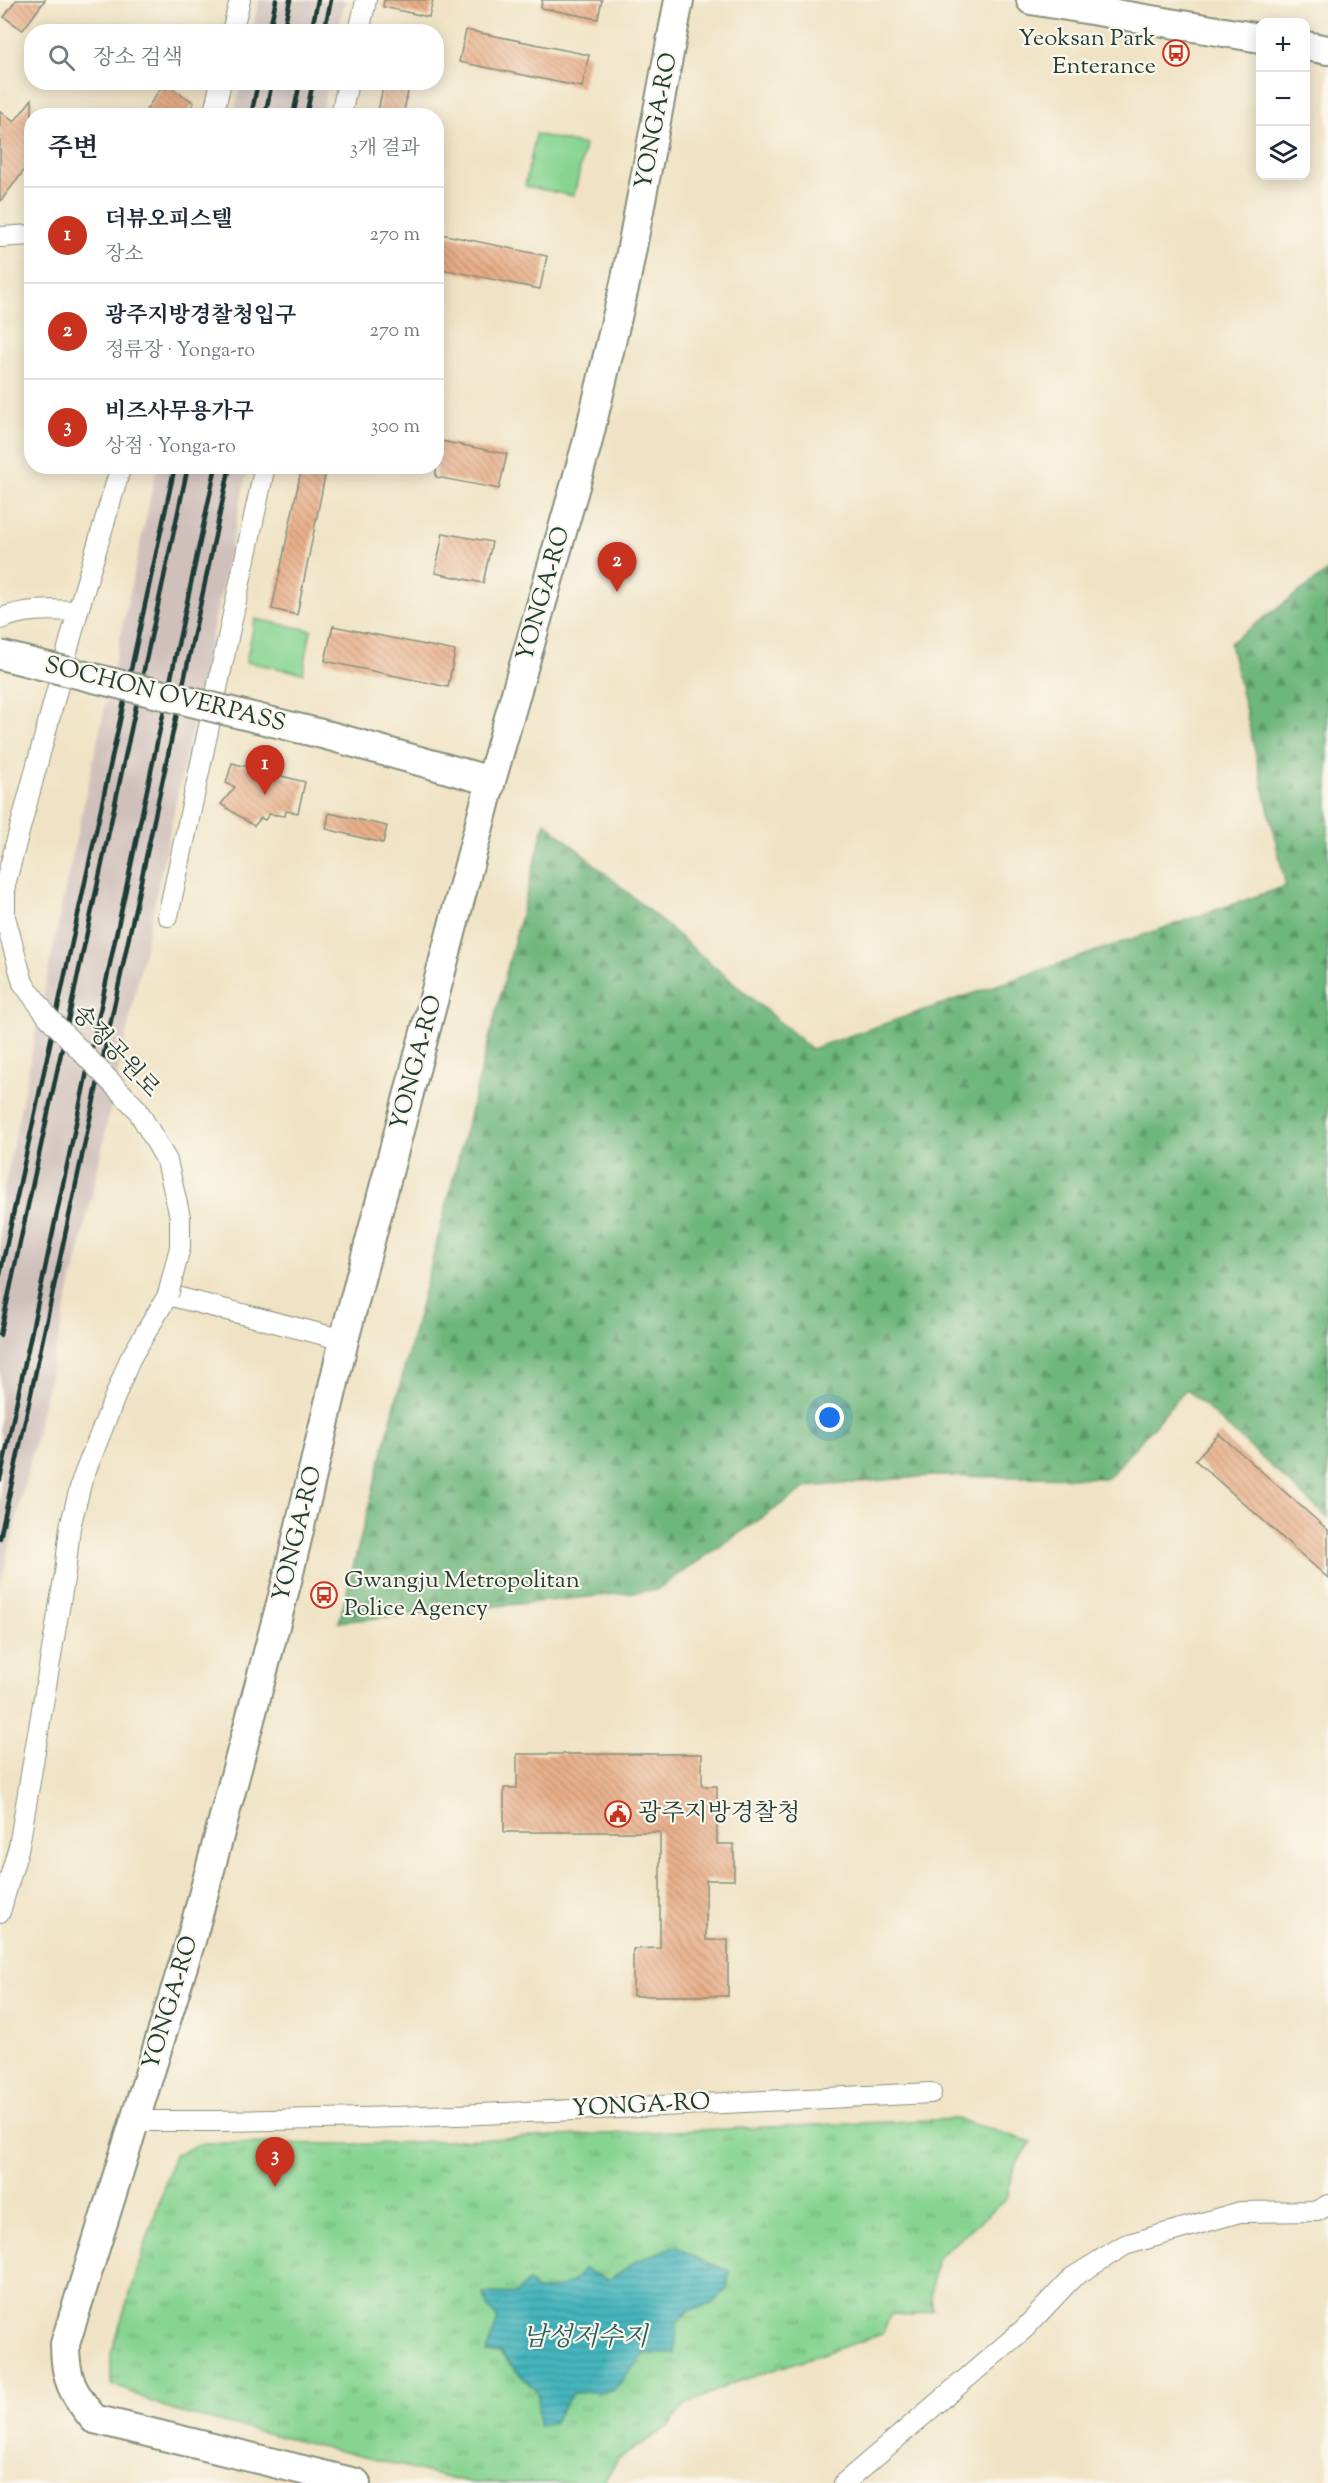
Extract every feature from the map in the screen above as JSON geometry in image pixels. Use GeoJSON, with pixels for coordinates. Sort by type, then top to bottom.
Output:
{"type":"FeatureCollection","features":[{"type":"Feature","properties":{"kind":"street"},"geometry":{"type":"LineString","coordinates":[[234,24],[240,0]]}},
{"type":"Feature","properties":{"kind":"street"},"geometry":{"type":"LineString","coordinates":[[361,24],[366,0]]}},
{"type":"Feature","properties":{"kind":"street","name":"YONGA-RO"},"geometry":{"type":"LineString","coordinates":[[356,2483],[94,2419],[78,2398],[65,2368],[65,2344],[192,1937],[287,1581],[344,1340],[491,781],[587,444],[624,290],[679,0]]}},
{"type":"Feature","properties":{"kind":"street"},"geometry":{"type":"LineString","coordinates":[[1031,0],[1256,37]]}},
{"type":"Feature","properties":{"kind":"street"},"geometry":{"type":"LineString","coordinates":[[1310,47],[1328,50]]}},
{"type":"Feature","properties":{"kind":"street"},"geometry":{"type":"LineString","coordinates":[[215,108],[218,90]]}},
{"type":"Feature","properties":{"kind":"street"},"geometry":{"type":"LineString","coordinates":[[343,108],[346,90]]}},
{"type":"Feature","properties":{"kind":"street"},"geometry":{"type":"LineString","coordinates":[[0,237],[24,236]]}},
{"type":"Feature","properties":{"kind":"street","name":"송정공원로"},"geometry":{"type":"LineString","coordinates":[[0,1912],[19,1846],[65,1572],[70,1527],[82,1480],[130,1359],[168,1295],[180,1247],[180,1217],[167,1161],[137,1109],[48,1017],[23,983],[5,917],[5,885],[78,610],[119,474]]}},
{"type":"Feature","properties":{"kind":"street"},"geometry":{"type":"LineString","coordinates":[[168,916],[263,474]]}},
{"type":"Feature","properties":{"kind":"street"},"geometry":{"type":"LineString","coordinates":[[0,619],[14,613],[38,610],[78,610]]}},
{"type":"Feature","properties":{"kind":"street","name":"SOCHON OVERPASS"},"geometry":{"type":"LineString","coordinates":[[0,655],[330,736],[491,781]]}},
{"type":"Feature","properties":{"kind":"street"},"geometry":{"type":"LineString","coordinates":[[168,1295],[344,1340]]}},
{"type":"Feature","properties":{"kind":"street","name":"YONGA-RO"},"geometry":{"type":"LineString","coordinates":[[135,2121],[248,2121],[367,2117],[931,2093]]}},
{"type":"Feature","properties":{"kind":"street"},"geometry":{"type":"LineString","coordinates":[[844,2483],[1024,2329],[1073,2277],[1125,2245],[1240,2212],[1317,2211],[1328,2205]]}},
{"type":"Feature","properties":{"kind":"shaded area"},"geometry":{"type":"Polygon","coordinates":[[[259,0],[345,0],[340,24],[254,24],[259,0]]]}},
{"type":"Feature","properties":{"kind":"shaded area"},"geometry":{"type":"Polygon","coordinates":[[[239,90],[326,90],[323,108],[235,108],[239,90]]]}},
{"type":"Feature","properties":{"kind":"shaded area"},"geometry":{"type":"Polygon","coordinates":[[[155,474],[246,474],[90,1204],[0,1589],[0,1208],[63,899],[155,474]]]}},
{"type":"Feature","properties":{"kind":"green space"},"geometry":{"type":"Polygon","coordinates":[[[536,134],[585,145],[574,196],[525,186],[536,134]]]}},
{"type":"Feature","properties":{"kind":"green space"},"geometry":{"type":"Polygon","coordinates":[[[1328,571],[1328,1518],[1186,1389],[1108,1478],[930,1476],[807,1487],[656,1590],[339,1622],[545,822],[811,1049],[1286,886],[1230,643],[1328,571]]]}},
{"type":"Feature","properties":{"kind":"green space"},"geometry":{"type":"Polygon","coordinates":[[[255,619],[311,630],[303,673],[246,662],[255,619]]]}},
{"type":"Feature","properties":{"kind":"green space"},"geometry":{"type":"Polygon","coordinates":[[[957,2119],[1032,2142],[1014,2167],[1007,2198],[936,2259],[931,2298],[933,2310],[911,2315],[891,2314],[882,2334],[731,2384],[685,2405],[668,2427],[618,2459],[603,2483],[472,2483],[174,2411],[111,2384],[111,2353],[174,2155],[203,2143],[368,2144],[957,2119]],[[636,2261],[609,2280],[583,2269],[572,2283],[558,2289],[526,2293],[484,2293],[487,2306],[498,2319],[486,2353],[499,2353],[538,2393],[539,2425],[554,2422],[572,2393],[612,2391],[635,2363],[689,2310],[711,2304],[727,2289],[729,2271],[702,2261],[636,2261]]]}},
{"type":"Feature","properties":{"kind":"water","name":"남성저수지"},"geometry":{"type":"Polygon","coordinates":[[[675,2246],[702,2261],[729,2271],[727,2289],[711,2304],[689,2310],[677,2323],[675,2354],[644,2354],[613,2391],[572,2393],[554,2422],[539,2426],[538,2393],[500,2353],[486,2353],[498,2319],[487,2306],[484,2293],[516,2294],[528,2281],[536,2291],[557,2288],[569,2284],[583,2269],[609,2280],[636,2261],[675,2246]]]}},
{"type":"Feature","properties":{"kind":"building"},"geometry":{"type":"Polygon","coordinates":[[[16,0],[45,0],[27,24],[24,24],[23,30],[4,17],[16,0]]]}},
{"type":"Feature","properties":{"kind":"building"},"geometry":{"type":"Polygon","coordinates":[[[384,0],[433,0],[429,17],[383,7],[384,0]]]}},
{"type":"Feature","properties":{"kind":"building"},"geometry":{"type":"Polygon","coordinates":[[[542,0],[602,0],[598,19],[541,8],[542,0]]]}},
{"type":"Feature","properties":{"kind":"building"},"geometry":{"type":"Polygon","coordinates":[[[466,30],[589,55],[582,87],[459,62],[466,30]]]}},
{"type":"Feature","properties":{"kind":"building"},"geometry":{"type":"Polygon","coordinates":[[[159,90],[175,90],[194,103],[191,108],[147,108],[159,90]]]}},
{"type":"Feature","properties":{"kind":"building"},"geometry":{"type":"Polygon","coordinates":[[[382,90],[408,90],[405,108],[379,108],[382,90]]]}},
{"type":"Feature","properties":{"kind":"building"},"geometry":{"type":"Polygon","coordinates":[[[32,99],[32,108],[25,108],[32,99]]]}},
{"type":"Feature","properties":{"kind":"building"},"geometry":{"type":"Polygon","coordinates":[[[24,109],[24,170],[0,202],[0,111],[14,122],[24,109]]]}},
{"type":"Feature","properties":{"kind":"building"},"geometry":{"type":"Polygon","coordinates":[[[444,235],[547,256],[540,289],[444,270],[444,235]]]}},
{"type":"Feature","properties":{"kind":"building"},"geometry":{"type":"Polygon","coordinates":[[[444,442],[507,454],[499,489],[436,477],[436,474],[444,474],[444,442]]]}},
{"type":"Feature","properties":{"kind":"building"},"geometry":{"type":"Polygon","coordinates":[[[300,474],[325,474],[297,615],[272,609],[300,474]]]}},
{"type":"Feature","properties":{"kind":"building"},"geometry":{"type":"Polygon","coordinates":[[[443,533],[492,542],[483,583],[435,573],[443,533]]]}},
{"type":"Feature","properties":{"kind":"building"},"geometry":{"type":"Polygon","coordinates":[[[333,626],[455,651],[448,687],[325,661],[333,626]]]}},
{"type":"Feature","properties":{"kind":"building"},"geometry":{"type":"Polygon","coordinates":[[[232,763],[305,782],[298,813],[286,811],[285,816],[269,814],[265,820],[261,818],[254,826],[221,804],[235,787],[226,783],[232,763]]]}},
{"type":"Feature","properties":{"kind":"building"},"geometry":{"type":"Polygon","coordinates":[[[329,813],[387,826],[383,843],[326,829],[329,813]]]}},
{"type":"Feature","properties":{"kind":"building"},"geometry":{"type":"Polygon","coordinates":[[[1219,1434],[1328,1530],[1328,1578],[1195,1460],[1219,1434]]]}},
{"type":"Feature","properties":{"kind":"building","name":"광주지방경찰청"},"geometry":{"type":"Polygon","coordinates":[[[517,1754],[702,1754],[702,1786],[717,1786],[717,1844],[734,1844],[734,1880],[706,1880],[706,1940],[728,1940],[728,1996],[633,1996],[633,1949],[660,1948],[660,1832],[504,1832],[504,1788],[517,1788],[517,1754]]]}},
{"type":"Feature","properties":{"kind":"railway"},"geometry":{"type":"LineString","coordinates":[[271,24],[276,0]]}},
{"type":"Feature","properties":{"kind":"railway"},"geometry":{"type":"LineString","coordinates":[[285,24],[290,0]]}},
{"type":"Feature","properties":{"kind":"railway"},"geometry":{"type":"LineString","coordinates":[[313,24],[318,0]]}},
{"type":"Feature","properties":{"kind":"railway"},"geometry":{"type":"LineString","coordinates":[[326,24],[331,0]]}},
{"type":"Feature","properties":{"kind":"railway"},"geometry":{"type":"LineString","coordinates":[[253,108],[256,90]]}},
{"type":"Feature","properties":{"kind":"railway"},"geometry":{"type":"LineString","coordinates":[[267,108],[270,90]]}},
{"type":"Feature","properties":{"kind":"railway"},"geometry":{"type":"LineString","coordinates":[[295,108],[298,90]]}},
{"type":"Feature","properties":{"kind":"railway"},"geometry":{"type":"LineString","coordinates":[[308,108],[311,90]]}},
{"type":"Feature","properties":{"kind":"railway"},"geometry":{"type":"LineString","coordinates":[[0,1275],[173,474]]}},
{"type":"Feature","properties":{"kind":"railway"},"geometry":{"type":"LineString","coordinates":[[0,1335],[186,474]]}},
{"type":"Feature","properties":{"kind":"railway"},"geometry":{"type":"LineString","coordinates":[[0,1480],[214,474]]}},
{"type":"Feature","properties":{"kind":"railway"},"geometry":{"type":"LineString","coordinates":[[0,1538],[228,474]]}},
{"type":"Feature","properties":{"kind":"place","name":"Yeoksan Park Enterance"},"geometry":{"type":"Point","coordinates":[1176,53]}},
{"type":"Feature","properties":{"kind":"place","name":"광주지방경찰청입구"},"geometry":{"type":"Point","coordinates":[617,592]}},
{"type":"Feature","properties":{"kind":"place","name":"더뷰오피스텔"},"geometry":{"type":"Point","coordinates":[265,795]}},
{"type":"Feature","properties":{"kind":"place","name":"Gwangju Metropolitan Police Agency"},"geometry":{"type":"Point","coordinates":[324,1595]}},
{"type":"Feature","properties":{"kind":"place","name":"광주지방경찰청"},"geometry":{"type":"Point","coordinates":[618,1814]}},
{"type":"Feature","properties":{"kind":"place","name":"비즈사무용가구"},"geometry":{"type":"Point","coordinates":[275,2187]}}]}
